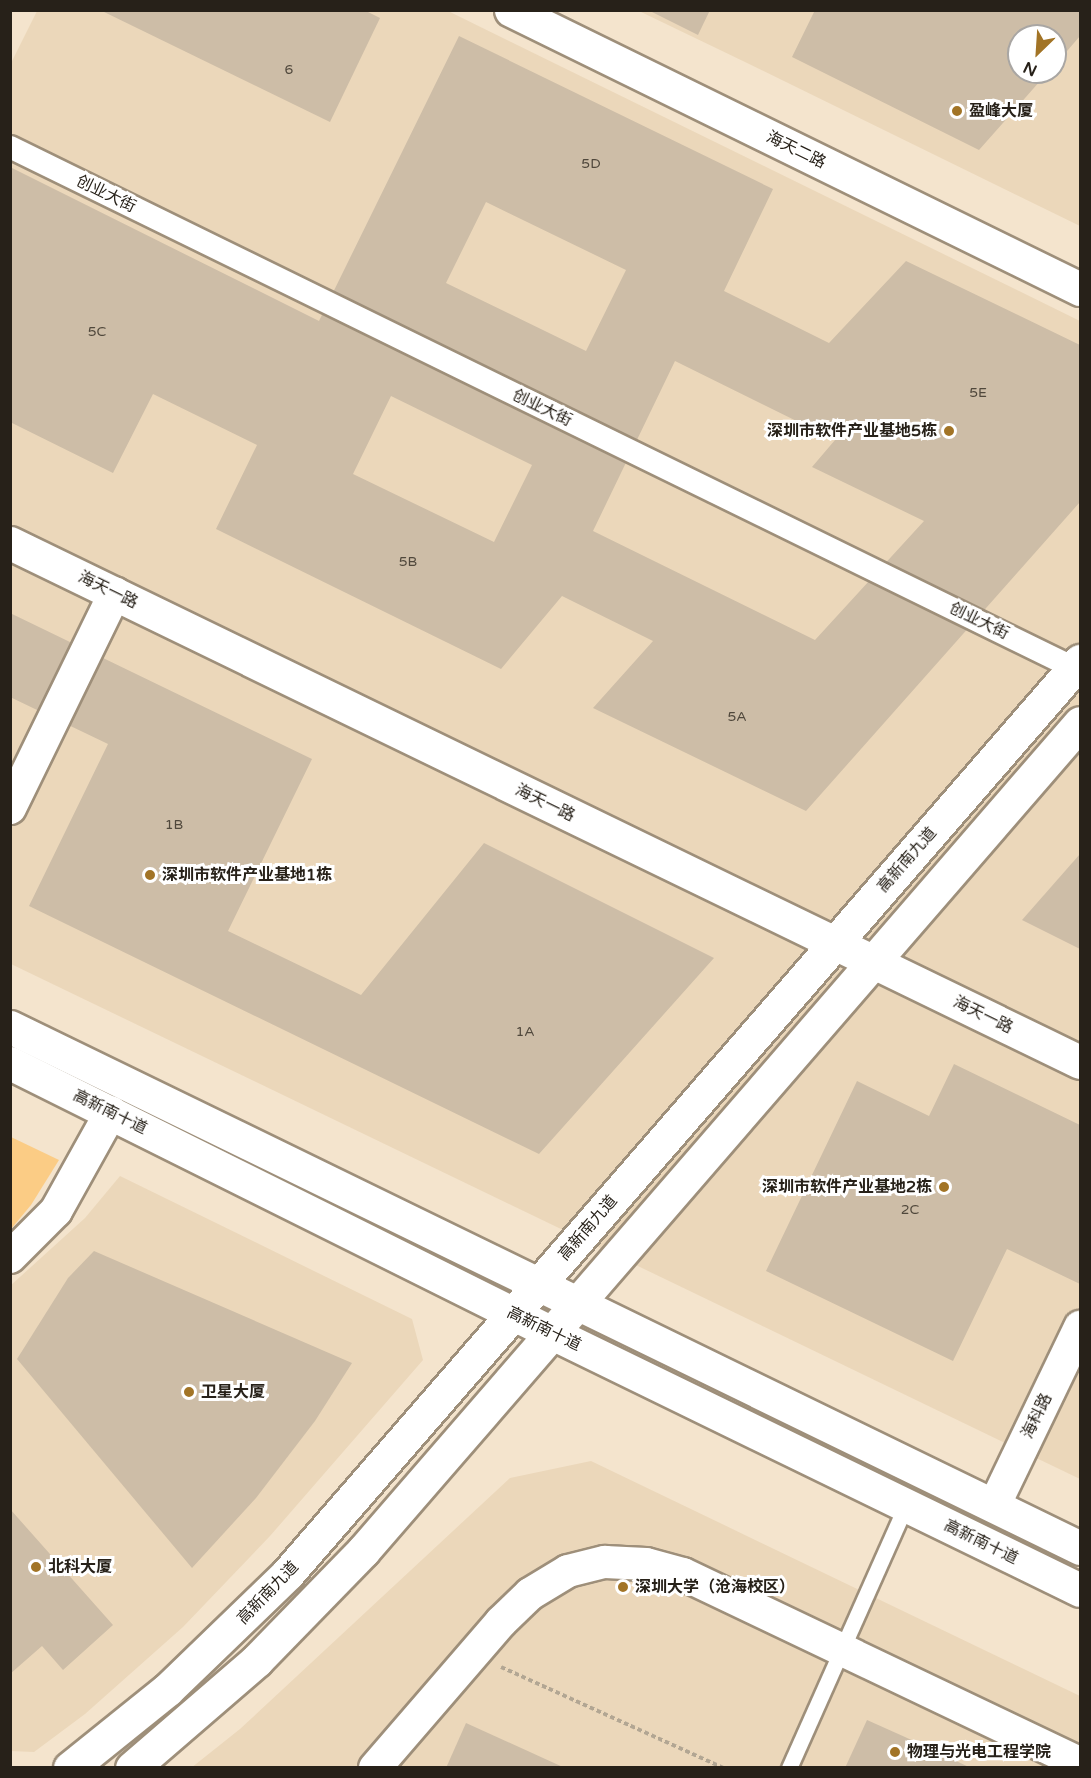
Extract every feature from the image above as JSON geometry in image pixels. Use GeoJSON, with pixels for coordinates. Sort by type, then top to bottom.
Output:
{"type":"FeatureCollection","features":[{"type":"Feature","properties":{"kind":"street","name":"海天二路"},"geometry":{"type":"LineString","coordinates":[[511,10],[1080,289]]}},
{"type":"Feature","properties":{"kind":"street","name":"创业大街"},"geometry":{"type":"LineString","coordinates":[[10,147],[1077,664]]}},
{"type":"Feature","properties":{"kind":"street","name":"海天一路"},"geometry":{"type":"LineString","coordinates":[[10,543],[1080,1062]]}},
{"type":"Feature","properties":{"kind":"street"},"geometry":{"type":"LineString","coordinates":[[10,808],[115,593]]}},
{"type":"Feature","properties":{"kind":"street","name":"高新南九道"},"geometry":{"type":"LineString","coordinates":[[70,1767],[167,1690],[250,1612],[514,1314],[1077,664]]}},
{"type":"Feature","properties":{"kind":"street"},"geometry":{"type":"LineString","coordinates":[[132,1767],[257,1660],[318,1600],[1080,723]]}},
{"type":"Feature","properties":{"kind":"street","name":"高新南十道"},"geometry":{"type":"LineString","coordinates":[[10,1027],[1080,1548]]}},
{"type":"Feature","properties":{"kind":"street","name":"高新南十道"},"geometry":{"type":"LineString","coordinates":[[10,1063],[552,1333],[1080,1590]]}},
{"type":"Feature","properties":{"kind":"street"},"geometry":{"type":"LineString","coordinates":[[10,1257],[56,1211],[111,1112]]}},
{"type":"Feature","properties":{"kind":"street","name":"海科路"},"geometry":{"type":"LineString","coordinates":[[993,1506],[1080,1327]]}},
{"type":"Feature","properties":{"kind":"street"},"geometry":{"type":"LineString","coordinates":[[375,1767],[485,1640],[531,1594],[568,1571],[605,1562],[646,1564],[683,1574],[1080,1763]]}},
{"type":"Feature","properties":{"kind":"lane"},"geometry":{"type":"LineString","coordinates":[[789,1767],[906,1505]]}},
{"type":"Feature","properties":{"kind":"path"},"geometry":{"type":"LineString","coordinates":[[485,1640],[503,1670],[724,1767]]}},
{"type":"Feature","properties":{"kind":"shaded area"},"geometry":{"type":"Polygon","coordinates":[[[37,11],[448,11],[1080,321],[1080,1479],[11,964],[10,65],[37,11]]]}},
{"type":"Feature","properties":{"kind":"shaded area"},"geometry":{"type":"Polygon","coordinates":[[[639,11],[1080,11],[1080,226],[745,62],[639,11]]]}},
{"type":"Feature","properties":{"kind":"shaded area"},"geometry":{"type":"Polygon","coordinates":[[[11,1137],[59,1160],[31,1205],[11,1229],[11,1137]]]}},
{"type":"Feature","properties":{"kind":"shaded area"},"geometry":{"type":"Polygon","coordinates":[[[120,1176],[412,1319],[423,1360],[270,1536],[183,1627],[85,1714],[34,1752],[10,1751],[10,1286],[85,1218],[120,1176]]]}},
{"type":"Feature","properties":{"kind":"shaded area","name":"深圳大学（沧海校区）"},"geometry":{"type":"Polygon","coordinates":[[[591,1461],[1080,1696],[1080,1767],[191,1768],[240,1729],[510,1478],[591,1461]]]}},
{"type":"Feature","properties":{"kind":"building"},"geometry":{"type":"Polygon","coordinates":[[[100,10],[364,10],[380,18],[330,122],[100,10]]]}},
{"type":"Feature","properties":{"kind":"building"},"geometry":{"type":"Polygon","coordinates":[[[648,10],[710,10],[698,35],[648,10]]]}},
{"type":"Feature","properties":{"kind":"building","name":"盈峰大厦"},"geometry":{"type":"Polygon","coordinates":[[[815,10],[1080,10],[1080,36],[1067,51],[1067,24],[1007,24],[1007,84],[1037,84],[979,150],[792,57],[815,10]]]}},
{"type":"Feature","properties":{"kind":"building","name":"深圳市软件产业基地5栋"},"geometry":{"type":"Polygon","coordinates":[[[459,36],[773,189],[724,291],[829,343],[906,261],[1080,345],[1080,502],[806,811],[593,708],[653,641],[562,596],[501,669],[216,529],[257,445],[153,394],[113,473],[10,422],[10,167],[319,321],[459,36]],[[486,202],[446,283],[586,351],[626,270],[486,202]],[[675,361],[593,531],[815,640],[924,521],[812,467],[835,440],[675,361]],[[391,396],[353,474],[494,542],[532,465],[391,396]]]}},
{"type":"Feature","properties":{"kind":"building","name":"深圳市软件产业基地1栋"},"geometry":{"type":"Polygon","coordinates":[[[10,613],[312,759],[228,931],[361,995],[484,843],[714,958],[539,1154],[29,906],[108,744],[10,697],[10,613]]]}},
{"type":"Feature","properties":{"kind":"building"},"geometry":{"type":"Polygon","coordinates":[[[1080,854],[1080,949],[1022,920],[1080,854]]]}},
{"type":"Feature","properties":{"kind":"building","name":"深圳市软件产业基地2栋"},"geometry":{"type":"Polygon","coordinates":[[[954,1064],[1080,1125],[1080,1284],[1007,1249],[953,1361],[766,1271],[857,1081],[929,1116],[954,1064]]]}},
{"type":"Feature","properties":{"kind":"building","name":"卫星大厦"},"geometry":{"type":"Polygon","coordinates":[[[94,1251],[352,1363],[315,1421],[256,1498],[192,1568],[17,1359],[68,1278],[94,1251]]]}},
{"type":"Feature","properties":{"kind":"building","name":"北科大厦"},"geometry":{"type":"Polygon","coordinates":[[[10,1509],[113,1625],[63,1670],[42,1646],[10,1674],[10,1509]]]}},
{"type":"Feature","properties":{"kind":"building","name":"物理与光电工程学院"},"geometry":{"type":"Polygon","coordinates":[[[867,1720],[905,1737],[971,1768],[845,1768],[867,1720]]]}},
{"type":"Feature","properties":{"kind":"building"},"geometry":{"type":"Polygon","coordinates":[[[466,1723],[565,1768],[446,1768],[466,1723]]]}},
{"type":"Feature","properties":{"kind":"place","name":"盈峰大厦"},"geometry":{"type":"Point","coordinates":[957,111]}},
{"type":"Feature","properties":{"kind":"place","name":"深圳市软件产业基地5栋"},"geometry":{"type":"Point","coordinates":[949,431]}},
{"type":"Feature","properties":{"kind":"place","name":"深圳市软件产业基地1栋"},"geometry":{"type":"Point","coordinates":[150,875]}},
{"type":"Feature","properties":{"kind":"place","name":"深圳市软件产业基地2栋"},"geometry":{"type":"Point","coordinates":[944,1187]}},
{"type":"Feature","properties":{"kind":"place","name":"卫星大厦"},"geometry":{"type":"Point","coordinates":[189,1392]}},
{"type":"Feature","properties":{"kind":"place","name":"北科大厦"},"geometry":{"type":"Point","coordinates":[36,1567]}},
{"type":"Feature","properties":{"kind":"place","name":"深圳大学（沧海校区）"},"geometry":{"type":"Point","coordinates":[623,1587]}},
{"type":"Feature","properties":{"kind":"place","name":"物理与光电工程学院"},"geometry":{"type":"Point","coordinates":[895,1752]}}]}
